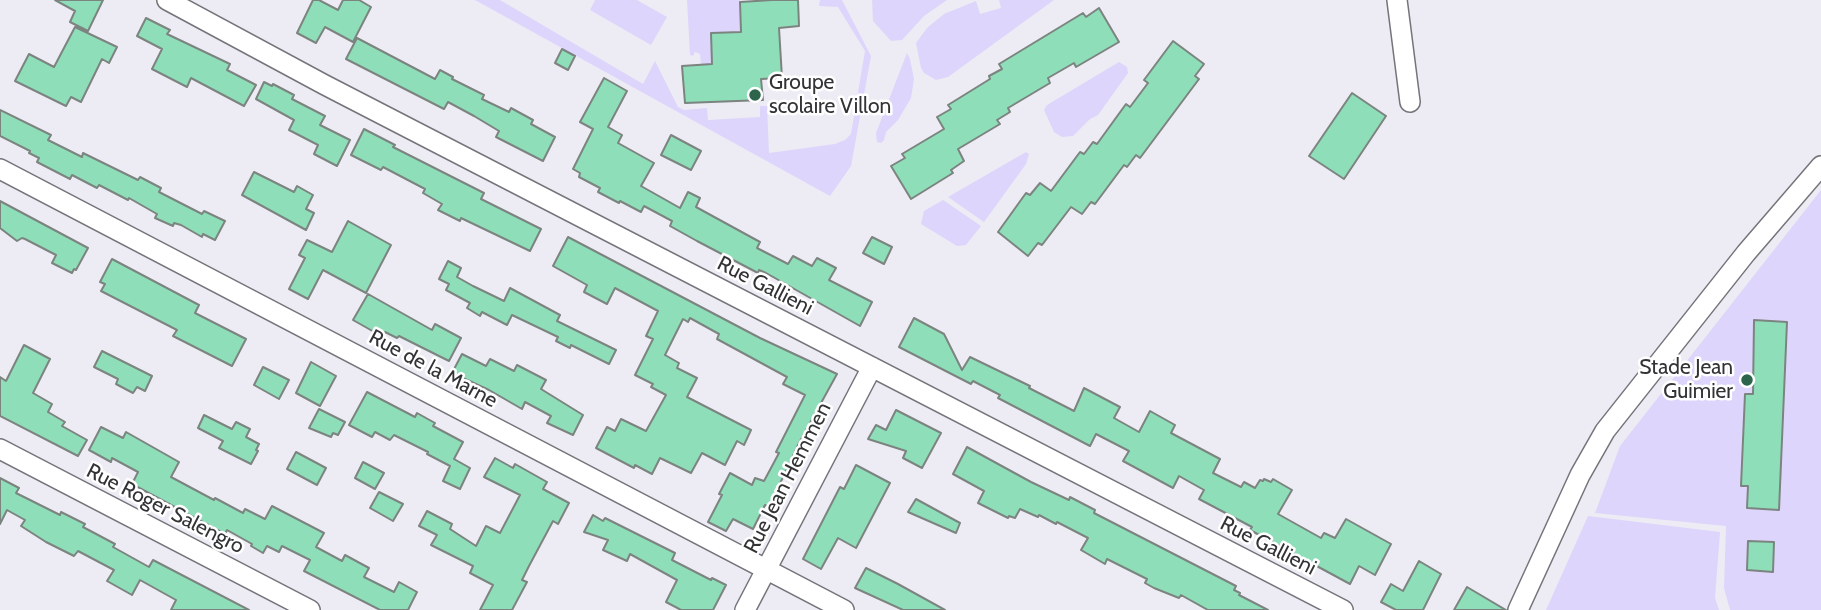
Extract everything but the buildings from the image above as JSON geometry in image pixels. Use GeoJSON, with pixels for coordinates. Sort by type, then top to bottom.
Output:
{"type":"FeatureCollection","features":[{"type":"Feature","properties":{"kind":"street","name":"Rue Gallieni"},"geometry":{"type":"LineString","coordinates":[[167,0],[337,91],[1343,610]]}},
{"type":"Feature","properties":{"kind":"street"},"geometry":{"type":"LineString","coordinates":[[1397,0],[1410,103]]}},
{"type":"Feature","properties":{"kind":"street"},"geometry":{"type":"LineString","coordinates":[[1518,610],[1580,475],[1605,431],[1746,253],[1821,166]]}},
{"type":"Feature","properties":{"kind":"street","name":"Rue de la Marne"},"geometry":{"type":"LineString","coordinates":[[0,169],[844,610]]}},
{"type":"Feature","properties":{"kind":"street","name":"Rue Jean Hemmen"},"geometry":{"type":"LineString","coordinates":[[745,610],[872,367]]}},
{"type":"Feature","properties":{"kind":"street","name":"Rue Roger Salengro"},"geometry":{"type":"LineString","coordinates":[[0,449],[310,610]]}},
{"type":"Feature","properties":{"kind":"shaded area"},"geometry":{"type":"Polygon","coordinates":[[[475,0],[500,0],[643,84],[655,61],[678,107],[684,110],[707,108],[708,120],[760,117],[760,106],[767,106],[769,153],[835,144],[851,134],[865,51],[838,7],[819,6],[820,0],[842,0],[871,56],[851,166],[830,196],[475,0]]]}},
{"type":"Feature","properties":{"kind":"shaded area"},"geometry":{"type":"Polygon","coordinates":[[[595,0],[637,0],[667,17],[651,45],[590,10],[595,0]]]}},
{"type":"Feature","properties":{"kind":"shaded area"},"geometry":{"type":"Polygon","coordinates":[[[687,0],[740,0],[741,32],[711,34],[712,64],[701,65],[700,54],[695,52],[693,56],[690,55],[687,0]]]}},
{"type":"Feature","properties":{"kind":"shaded area"},"geometry":{"type":"Polygon","coordinates":[[[872,0],[947,0],[924,16],[902,40],[891,41],[873,21],[872,0]]]}},
{"type":"Feature","properties":{"kind":"shaded area"},"geometry":{"type":"Polygon","coordinates":[[[999,0],[1054,0],[948,77],[936,80],[924,73],[916,43],[927,28],[944,14],[976,1],[980,14],[1001,8],[999,0]]]}},
{"type":"Feature","properties":{"kind":"shaded area"},"geometry":{"type":"Polygon","coordinates":[[[907,53],[914,79],[911,98],[898,120],[886,132],[884,140],[877,142],[876,133],[907,53]]]}},
{"type":"Feature","properties":{"kind":"shaded area"},"geometry":{"type":"Polygon","coordinates":[[[1119,62],[1127,67],[1128,73],[1098,115],[1073,136],[1062,137],[1054,132],[1044,110],[1047,105],[1119,62]]]}},
{"type":"Feature","properties":{"kind":"shaded area"},"geometry":{"type":"Polygon","coordinates":[[[1026,152],[1029,154],[1026,164],[984,222],[948,197],[1026,152]]]}},
{"type":"Feature","properties":{"kind":"shaded area","name":"Stade Jean Guimier"},"geometry":{"type":"Polygon","coordinates":[[[1821,190],[1821,610],[1730,610],[1724,588],[1726,526],[1595,513],[1620,446],[1821,190]]]}},
{"type":"Feature","properties":{"kind":"shaded area"},"geometry":{"type":"Polygon","coordinates":[[[943,200],[981,226],[966,245],[957,246],[921,224],[924,211],[943,200]]]}},
{"type":"Feature","properties":{"kind":"shaded area"},"geometry":{"type":"Polygon","coordinates":[[[1588,516],[1720,532],[1715,598],[1719,610],[1546,610],[1588,516]]]}},
{"type":"Feature","properties":{"kind":"place","name":"Groupe scolaire Villon"},"geometry":{"type":"Point","coordinates":[755,95]}},
{"type":"Feature","properties":{"kind":"place","name":"Stade Jean Guimier"},"geometry":{"type":"Point","coordinates":[1747,380]}}]}
